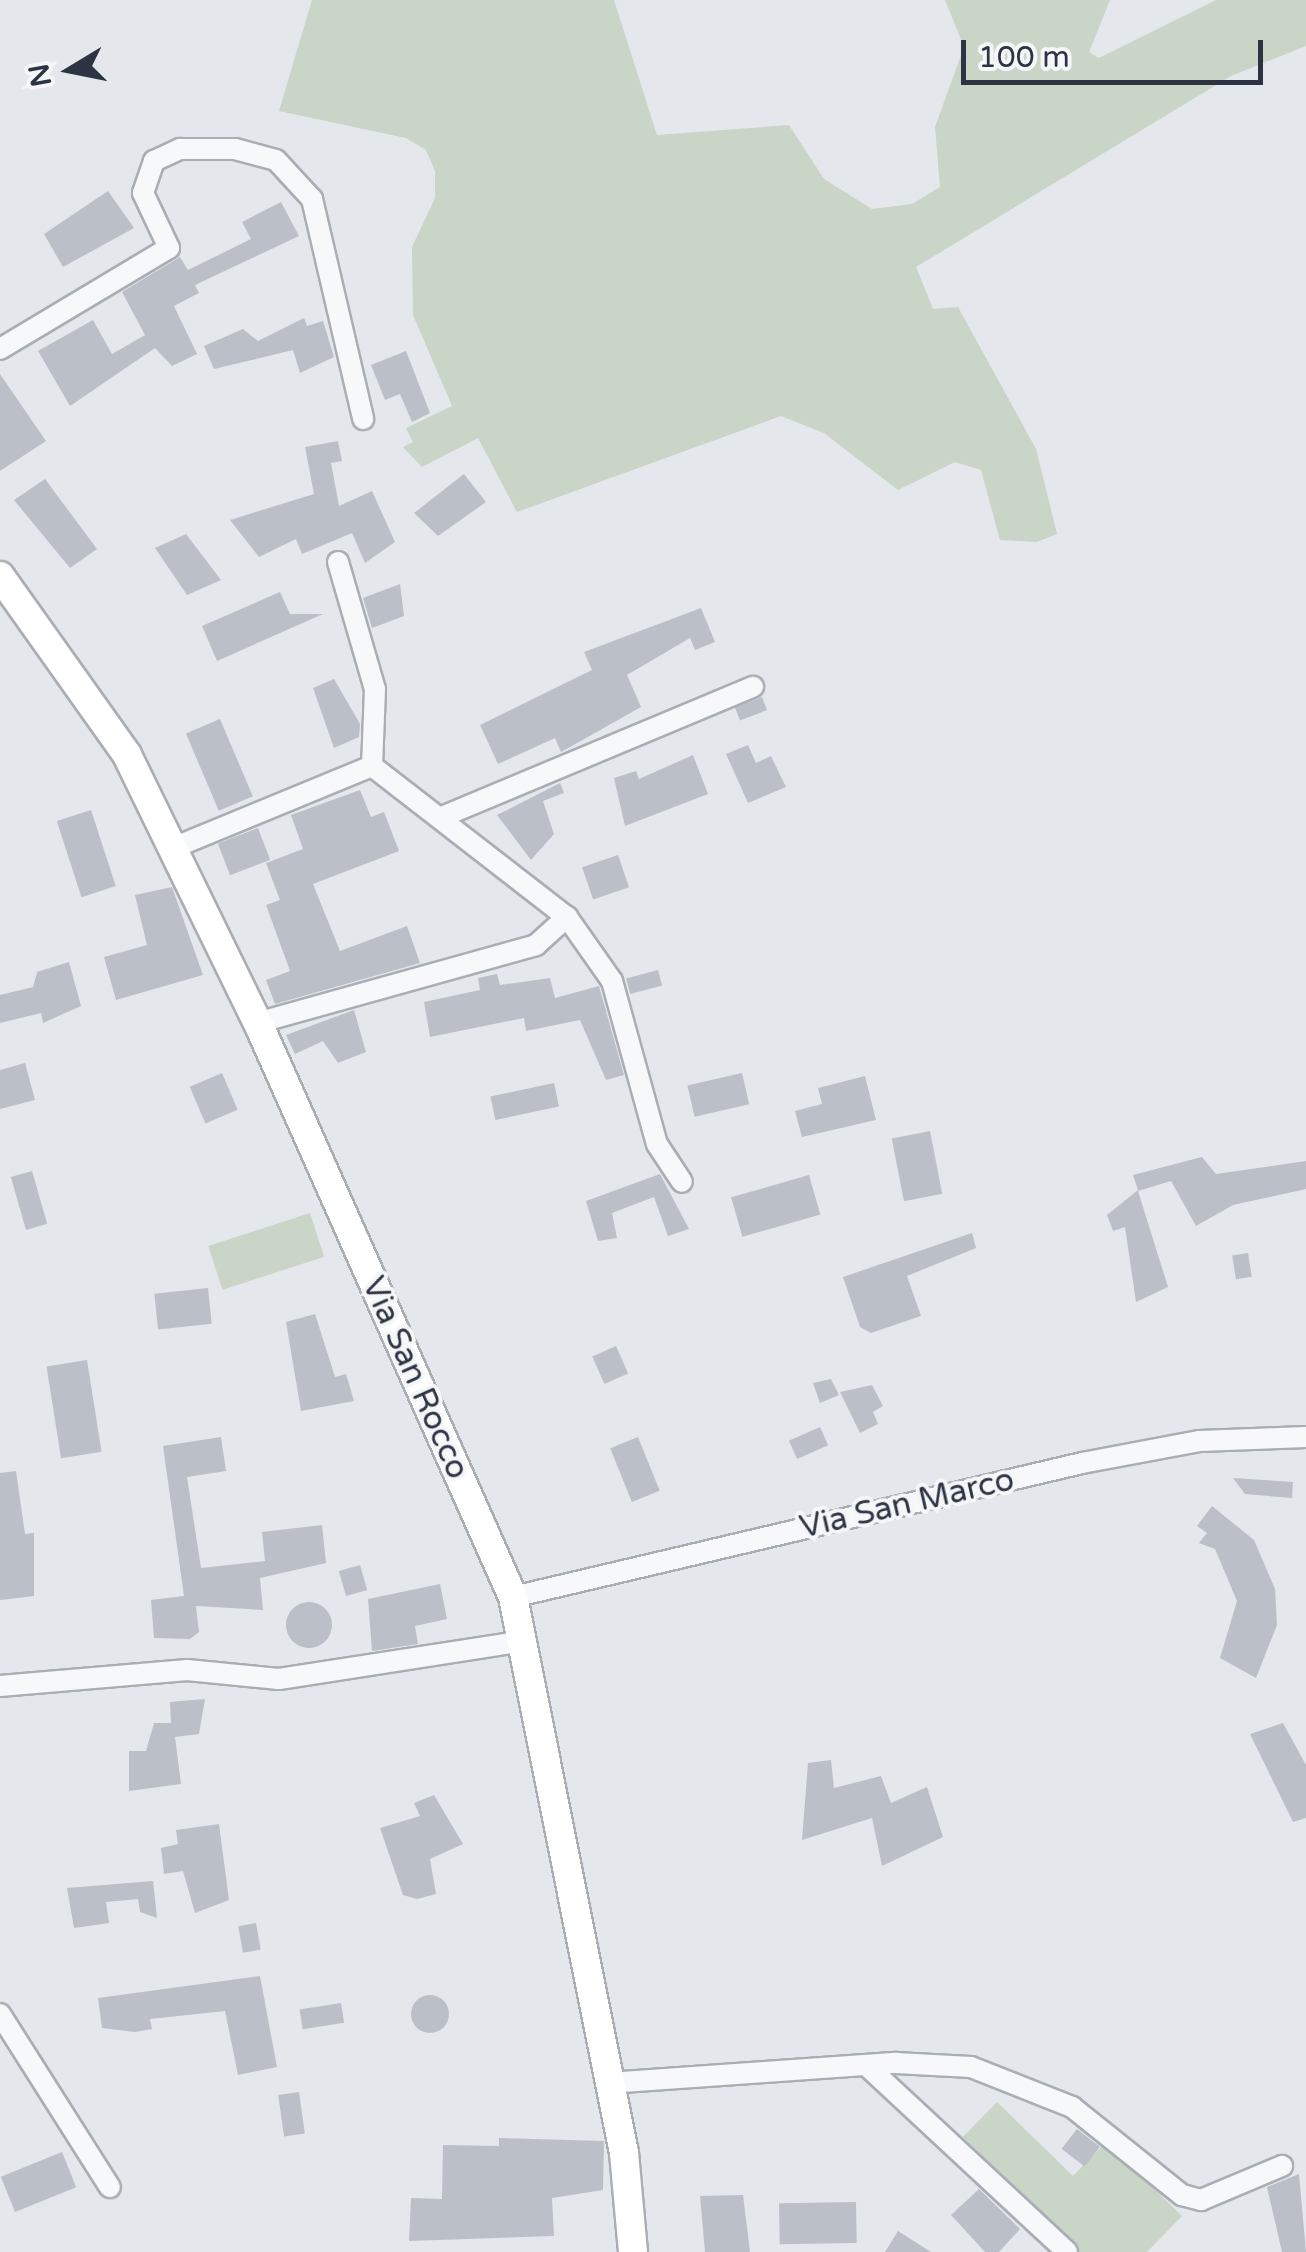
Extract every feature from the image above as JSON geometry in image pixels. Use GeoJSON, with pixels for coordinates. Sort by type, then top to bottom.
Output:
{"type":"FeatureCollection","features":[{"type":"Feature","properties":{"kind":"street"},"geometry":{"type":"LineString","coordinates":[[0,349],[169,248],[143,192],[154,161],[180,149],[235,149],[276,160],[312,199],[363,419]]}},
{"type":"Feature","properties":{"kind":"street"},"geometry":{"type":"LineString","coordinates":[[338,562],[375,690],[372,766]]}},
{"type":"Feature","properties":{"kind":"street","name":"Via San Rocco"},"geometry":{"type":"LineString","coordinates":[[0,576],[106,721],[174,848],[258,1023],[512,1596],[524,1641],[608,2083],[633,2252]]}},
{"type":"Feature","properties":{"kind":"street"},"geometry":{"type":"LineString","coordinates":[[444,816],[753,687]]}},
{"type":"Feature","properties":{"kind":"street"},"geometry":{"type":"LineString","coordinates":[[372,766],[444,816],[567,917],[612,981],[656,1144],[682,1182]]}},
{"type":"Feature","properties":{"kind":"street"},"geometry":{"type":"LineString","coordinates":[[174,848],[372,766]]}},
{"type":"Feature","properties":{"kind":"street"},"geometry":{"type":"LineString","coordinates":[[258,1023],[536,945],[567,917]]}},
{"type":"Feature","properties":{"kind":"street","name":"Via San Marco"},"geometry":{"type":"LineString","coordinates":[[512,1596],[1082,1463],[1200,1441],[1306,1437]]}},
{"type":"Feature","properties":{"kind":"street"},"geometry":{"type":"LineString","coordinates":[[0,1686],[187,1670],[279,1679],[524,1641]]}},
{"type":"Feature","properties":{"kind":"street"},"geometry":{"type":"LineString","coordinates":[[0,2014],[110,2187]]}},
{"type":"Feature","properties":{"kind":"street"},"geometry":{"type":"LineString","coordinates":[[868,2066],[1066,2252]]}},
{"type":"Feature","properties":{"kind":"street"},"geometry":{"type":"LineString","coordinates":[[608,2083],[868,2066],[971,2067],[1072,2107],[1182,2195],[1202,2200],[1282,2166]]}},
{"type":"Feature","properties":{"kind":"green space"},"geometry":{"type":"Polygon","coordinates":[[[312,0],[614,0],[657,135],[789,125],[824,179],[872,209],[912,204],[940,187],[935,127],[964,47],[945,0],[1110,0],[1089,52],[1099,58],[1216,0],[1306,0],[1306,46],[1231,76],[916,267],[933,309],[958,307],[1036,449],[1057,534],[1037,542],[1000,540],[981,470],[955,462],[898,490],[824,433],[781,416],[517,512],[478,438],[422,467],[403,447],[413,442],[406,428],[452,406],[413,315],[412,247],[435,198],[435,171],[426,150],[406,138],[279,111],[312,0]]]}},
{"type":"Feature","properties":{"kind":"green space"},"geometry":{"type":"Polygon","coordinates":[[[310,1213],[324,1257],[222,1290],[208,1246],[310,1213]]]}},
{"type":"Feature","properties":{"kind":"green space"},"geometry":{"type":"Polygon","coordinates":[[[997,2102],[1073,2176],[1106,2142],[1182,2216],[1147,2252],[1079,2252],[963,2137],[997,2102]]]}},
{"type":"Feature","properties":{"kind":"building"},"geometry":{"type":"Polygon","coordinates":[[[108,191],[134,228],[63,267],[44,234],[108,191]]]}},
{"type":"Feature","properties":{"kind":"building"},"geometry":{"type":"Polygon","coordinates":[[[281,202],[299,236],[195,285],[199,293],[174,306],[197,354],[172,366],[155,348],[70,406],[38,351],[93,320],[112,354],[145,335],[122,292],[180,257],[188,270],[251,239],[242,222],[281,202]]]}},
{"type":"Feature","properties":{"kind":"building"},"geometry":{"type":"Polygon","coordinates":[[[304,318],[307,326],[323,321],[334,357],[300,373],[293,350],[214,369],[204,346],[243,329],[258,341],[304,318]]]}},
{"type":"Feature","properties":{"kind":"building"},"geometry":{"type":"Polygon","coordinates":[[[406,351],[430,413],[412,422],[400,394],[385,400],[371,365],[406,351]]]}},
{"type":"Feature","properties":{"kind":"building"},"geometry":{"type":"Polygon","coordinates":[[[0,374],[46,441],[0,471],[0,374]]]}},
{"type":"Feature","properties":{"kind":"building"},"geometry":{"type":"Polygon","coordinates":[[[338,441],[342,461],[331,463],[339,506],[372,491],[395,542],[365,563],[352,533],[302,554],[296,539],[259,557],[230,520],[314,494],[305,447],[338,441]]]}},
{"type":"Feature","properties":{"kind":"building"},"geometry":{"type":"Polygon","coordinates":[[[464,474],[486,502],[438,536],[414,513],[464,474]]]}},
{"type":"Feature","properties":{"kind":"building"},"geometry":{"type":"Polygon","coordinates":[[[45,479],[97,549],[70,568],[14,500],[45,479]]]}},
{"type":"Feature","properties":{"kind":"building"},"geometry":{"type":"Polygon","coordinates":[[[186,534],[221,580],[187,595],[155,548],[186,534]]]}},
{"type":"Feature","properties":{"kind":"building"},"geometry":{"type":"Polygon","coordinates":[[[400,584],[404,616],[372,628],[363,598],[400,584]]]}},
{"type":"Feature","properties":{"kind":"building"},"geometry":{"type":"Polygon","coordinates":[[[280,592],[290,614],[323,614],[217,661],[202,626],[280,592]]]}},
{"type":"Feature","properties":{"kind":"building"},"geometry":{"type":"Polygon","coordinates":[[[701,608],[715,642],[695,650],[690,638],[627,675],[641,707],[561,752],[555,738],[498,764],[480,725],[592,670],[584,652],[701,608]]]}},
{"type":"Feature","properties":{"kind":"building"},"geometry":{"type":"Polygon","coordinates":[[[334,679],[360,724],[359,737],[334,748],[313,688],[334,679]]]}},
{"type":"Feature","properties":{"kind":"building"},"geometry":{"type":"Polygon","coordinates":[[[762,697],[767,710],[740,720],[735,707],[762,697]]]}},
{"type":"Feature","properties":{"kind":"building"},"geometry":{"type":"Polygon","coordinates":[[[220,719],[253,796],[219,811],[186,733],[220,719]]]}},
{"type":"Feature","properties":{"kind":"building"},"geometry":{"type":"Polygon","coordinates":[[[748,745],[756,763],[771,756],[786,787],[748,803],[726,754],[748,745]]]}},
{"type":"Feature","properties":{"kind":"building"},"geometry":{"type":"Polygon","coordinates":[[[693,755],[708,794],[625,826],[614,778],[636,771],[639,779],[693,755]]]}},
{"type":"Feature","properties":{"kind":"building"},"geometry":{"type":"Polygon","coordinates":[[[560,783],[564,793],[543,801],[554,834],[531,860],[497,815],[560,783]]]}},
{"type":"Feature","properties":{"kind":"building"},"geometry":{"type":"Polygon","coordinates":[[[360,790],[371,817],[384,812],[399,851],[313,884],[340,951],[407,926],[420,963],[275,1004],[266,980],[290,971],[266,905],[280,900],[266,863],[303,849],[291,815],[360,790]]]}},
{"type":"Feature","properties":{"kind":"building"},"geometry":{"type":"Polygon","coordinates":[[[91,810],[116,886],[81,897],[57,821],[91,810]]]}},
{"type":"Feature","properties":{"kind":"building"},"geometry":{"type":"Polygon","coordinates":[[[258,828],[270,860],[230,875],[218,843],[258,828]]]}},
{"type":"Feature","properties":{"kind":"building"},"geometry":{"type":"Polygon","coordinates":[[[618,855],[629,887],[593,900],[582,867],[618,855]]]}},
{"type":"Feature","properties":{"kind":"building"},"geometry":{"type":"Polygon","coordinates":[[[172,887],[203,975],[116,1000],[104,957],[147,945],[135,895],[172,887]]]}},
{"type":"Feature","properties":{"kind":"building"},"geometry":{"type":"Polygon","coordinates":[[[69,962],[81,1006],[43,1023],[41,1013],[0,1023],[0,995],[33,987],[37,972],[69,962]]]}},
{"type":"Feature","properties":{"kind":"building"},"geometry":{"type":"Polygon","coordinates":[[[658,970],[662,985],[630,994],[626,979],[658,970]]]}},
{"type":"Feature","properties":{"kind":"building"},"geometry":{"type":"Polygon","coordinates":[[[497,974],[500,985],[550,978],[555,998],[599,986],[624,1075],[606,1080],[580,1020],[526,1031],[524,1018],[430,1037],[424,1002],[480,990],[478,978],[497,974]]]}},
{"type":"Feature","properties":{"kind":"building"},"geometry":{"type":"Polygon","coordinates":[[[354,1010],[366,1052],[338,1063],[323,1041],[295,1054],[286,1035],[354,1010]]]}},
{"type":"Feature","properties":{"kind":"building"},"geometry":{"type":"Polygon","coordinates":[[[25,1063],[35,1100],[0,1109],[0,1070],[25,1063]]]}},
{"type":"Feature","properties":{"kind":"building"},"geometry":{"type":"Polygon","coordinates":[[[222,1073],[238,1110],[205,1123],[190,1087],[222,1073]]]}},
{"type":"Feature","properties":{"kind":"building"},"geometry":{"type":"Polygon","coordinates":[[[742,1073],[749,1104],[695,1117],[687,1086],[742,1073]]]}},
{"type":"Feature","properties":{"kind":"building"},"geometry":{"type":"Polygon","coordinates":[[[865,1076],[876,1120],[802,1137],[795,1111],[822,1104],[818,1088],[865,1076]]]}},
{"type":"Feature","properties":{"kind":"building"},"geometry":{"type":"Polygon","coordinates":[[[554,1083],[559,1106],[495,1120],[490,1097],[554,1083]]]}},
{"type":"Feature","properties":{"kind":"building"},"geometry":{"type":"Polygon","coordinates":[[[930,1131],[942,1194],[904,1201],[892,1138],[930,1131]]]}},
{"type":"Feature","properties":{"kind":"building"},"geometry":{"type":"Polygon","coordinates":[[[1202,1157],[1216,1174],[1306,1161],[1306,1189],[1233,1205],[1196,1226],[1171,1181],[1138,1191],[1168,1287],[1136,1302],[1125,1227],[1113,1231],[1107,1215],[1138,1190],[1133,1175],[1202,1157]]]}},
{"type":"Feature","properties":{"kind":"building"},"geometry":{"type":"Polygon","coordinates":[[[32,1171],[47,1224],[26,1230],[11,1177],[32,1171]]]}},
{"type":"Feature","properties":{"kind":"building"},"geometry":{"type":"Polygon","coordinates":[[[660,1174],[689,1229],[668,1236],[654,1197],[612,1213],[617,1238],[598,1241],[586,1201],[660,1174]]]}},
{"type":"Feature","properties":{"kind":"building"},"geometry":{"type":"Polygon","coordinates":[[[809,1175],[820,1214],[742,1237],[731,1197],[809,1175]]]}},
{"type":"Feature","properties":{"kind":"building"},"geometry":{"type":"Polygon","coordinates":[[[972,1233],[976,1248],[907,1276],[921,1316],[871,1333],[860,1327],[843,1277],[972,1233]]]}},
{"type":"Feature","properties":{"kind":"building"},"geometry":{"type":"Polygon","coordinates":[[[1248,1253],[1252,1277],[1236,1279],[1232,1256],[1248,1253]]]}},
{"type":"Feature","properties":{"kind":"building"},"geometry":{"type":"Polygon","coordinates":[[[208,1288],[212,1324],[158,1329],[154,1294],[208,1288]]]}},
{"type":"Feature","properties":{"kind":"building"},"geometry":{"type":"Polygon","coordinates":[[[315,1314],[335,1377],[346,1374],[354,1401],[301,1411],[286,1322],[315,1314]]]}},
{"type":"Feature","properties":{"kind":"building"},"geometry":{"type":"Polygon","coordinates":[[[616,1346],[628,1373],[604,1384],[592,1357],[616,1346]]]}},
{"type":"Feature","properties":{"kind":"building"},"geometry":{"type":"Polygon","coordinates":[[[87,1360],[102,1452],[61,1458],[47,1366],[87,1360]]]}},
{"type":"Feature","properties":{"kind":"building"},"geometry":{"type":"Polygon","coordinates":[[[831,1379],[839,1395],[820,1403],[813,1383],[831,1379]]]}},
{"type":"Feature","properties":{"kind":"building"},"geometry":{"type":"Polygon","coordinates":[[[872,1385],[883,1406],[873,1412],[878,1424],[860,1433],[840,1392],[872,1385]]]}},
{"type":"Feature","properties":{"kind":"building"},"geometry":{"type":"Polygon","coordinates":[[[820,1427],[828,1445],[797,1459],[789,1441],[820,1427]]]}},
{"type":"Feature","properties":{"kind":"building"},"geometry":{"type":"Polygon","coordinates":[[[221,1437],[226,1471],[187,1477],[201,1568],[265,1561],[262,1532],[322,1525],[326,1563],[260,1578],[263,1610],[196,1606],[199,1632],[190,1639],[154,1638],[151,1600],[184,1596],[163,1446],[221,1437]]]}},
{"type":"Feature","properties":{"kind":"building"},"geometry":{"type":"Polygon","coordinates":[[[638,1437],[660,1491],[632,1502],[610,1448],[638,1437]]]}},
{"type":"Feature","properties":{"kind":"building"},"geometry":{"type":"Polygon","coordinates":[[[16,1471],[25,1534],[34,1533],[34,1596],[0,1600],[0,1473],[16,1471]]]}},
{"type":"Feature","properties":{"kind":"building"},"geometry":{"type":"Polygon","coordinates":[[[1233,1478],[1293,1482],[1292,1498],[1245,1494],[1233,1478]]]}},
{"type":"Feature","properties":{"kind":"building"},"geometry":{"type":"Polygon","coordinates":[[[1212,1506],[1254,1540],[1275,1589],[1277,1625],[1256,1678],[1220,1658],[1237,1601],[1215,1549],[1199,1543],[1207,1533],[1197,1526],[1212,1506]]]}},
{"type":"Feature","properties":{"kind":"building"},"geometry":{"type":"Polygon","coordinates":[[[360,1565],[367,1590],[346,1596],[339,1571],[360,1565]]]}},
{"type":"Feature","properties":{"kind":"building"},"geometry":{"type":"Polygon","coordinates":[[[440,1584],[447,1619],[415,1626],[418,1644],[372,1651],[368,1599],[440,1584]]]}},
{"type":"Feature","properties":{"kind":"building"},"geometry":{"type":"Polygon","coordinates":[[[309,1602],[325,1609],[332,1625],[325,1641],[309,1648],[293,1641],[286,1625],[293,1609],[309,1602]]]}},
{"type":"Feature","properties":{"kind":"building"},"geometry":{"type":"Polygon","coordinates":[[[205,1699],[199,1734],[175,1737],[181,1784],[129,1791],[129,1751],[146,1751],[154,1723],[171,1723],[170,1702],[205,1699]]]}},
{"type":"Feature","properties":{"kind":"building"},"geometry":{"type":"Polygon","coordinates":[[[1283,1723],[1306,1765],[1306,1818],[1293,1822],[1250,1734],[1283,1723]]]}},
{"type":"Feature","properties":{"kind":"building"},"geometry":{"type":"Polygon","coordinates":[[[831,1760],[834,1788],[881,1776],[891,1803],[927,1787],[943,1837],[882,1866],[872,1818],[802,1840],[808,1763],[831,1760]]]}},
{"type":"Feature","properties":{"kind":"building"},"geometry":{"type":"Polygon","coordinates":[[[434,1795],[463,1844],[430,1859],[436,1894],[417,1899],[403,1895],[380,1828],[420,1816],[414,1803],[434,1795]]]}},
{"type":"Feature","properties":{"kind":"building"},"geometry":{"type":"Polygon","coordinates":[[[219,1824],[229,1900],[195,1913],[183,1871],[164,1874],[161,1848],[178,1844],[176,1830],[219,1824]]]}},
{"type":"Feature","properties":{"kind":"building"},"geometry":{"type":"Polygon","coordinates":[[[153,1881],[157,1918],[140,1912],[138,1899],[106,1902],[109,1923],[74,1928],[67,1888],[153,1881]]]}},
{"type":"Feature","properties":{"kind":"building"},"geometry":{"type":"Polygon","coordinates":[[[256,1923],[261,1950],[243,1953],[238,1926],[256,1923]]]}},
{"type":"Feature","properties":{"kind":"building"},"geometry":{"type":"Polygon","coordinates":[[[260,1976],[277,2067],[238,2075],[225,2011],[150,2019],[152,2029],[135,2032],[102,2028],[98,1998],[260,1976]]]}},
{"type":"Feature","properties":{"kind":"building"},"geometry":{"type":"Polygon","coordinates":[[[430,1995],[444,2000],[449,2014],[444,2028],[430,2033],[416,2028],[411,2014],[416,2000],[430,1995]]]}},
{"type":"Feature","properties":{"kind":"building"},"geometry":{"type":"Polygon","coordinates":[[[341,2003],[344,2023],[303,2029],[300,2010],[341,2003]]]}},
{"type":"Feature","properties":{"kind":"building"},"geometry":{"type":"Polygon","coordinates":[[[299,2092],[305,2134],[284,2137],[278,2095],[299,2092]]]}},
{"type":"Feature","properties":{"kind":"building"},"geometry":{"type":"Polygon","coordinates":[[[1077,2129],[1100,2147],[1084,2167],[1062,2149],[1077,2129]]]}},
{"type":"Feature","properties":{"kind":"building"},"geometry":{"type":"Polygon","coordinates":[[[499,2138],[604,2141],[603,2190],[552,2198],[554,2236],[409,2241],[411,2198],[442,2199],[443,2145],[499,2146],[499,2138]]]}},
{"type":"Feature","properties":{"kind":"building"},"geometry":{"type":"Polygon","coordinates":[[[62,2152],[76,2187],[15,2212],[1,2177],[62,2152]]]}},
{"type":"Feature","properties":{"kind":"building"},"geometry":{"type":"Polygon","coordinates":[[[1299,2174],[1306,2252],[1282,2252],[1267,2187],[1299,2174]]]}},
{"type":"Feature","properties":{"kind":"building"},"geometry":{"type":"Polygon","coordinates":[[[979,2189],[1020,2229],[999,2252],[985,2252],[951,2215],[979,2189]]]}},
{"type":"Feature","properties":{"kind":"building"},"geometry":{"type":"Polygon","coordinates":[[[743,2195],[750,2252],[705,2252],[700,2196],[743,2195]]]}},
{"type":"Feature","properties":{"kind":"building"},"geometry":{"type":"Polygon","coordinates":[[[856,2202],[857,2243],[780,2244],[779,2203],[856,2202]]]}},
{"type":"Feature","properties":{"kind":"building"},"geometry":{"type":"Polygon","coordinates":[[[898,2231],[931,2252],[885,2252],[898,2231]]]}}]}
